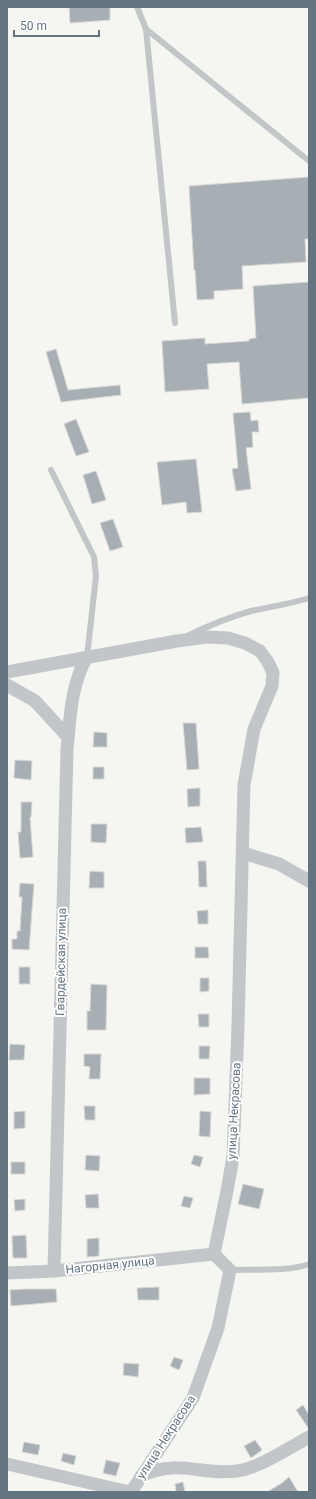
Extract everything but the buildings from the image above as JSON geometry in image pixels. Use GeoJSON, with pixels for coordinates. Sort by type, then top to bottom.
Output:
{"type":"FeatureCollection","features":[{"type":"Feature","properties":{"kind":"street","name":"улица Некрасова"},"geometry":{"type":"LineString","coordinates":[[7,672],[177,641],[207,637],[228,638],[245,643],[260,651],[268,662],[273,673],[272,686],[254,730],[244,785],[233,1157],[214,1254]]}},
{"type":"Feature","properties":{"kind":"street","name":"Гвардейская улица"},"geometry":{"type":"LineString","coordinates":[[54,1271],[68,737],[75,684],[80,669],[87,657]]}},
{"type":"Feature","properties":{"kind":"street"},"geometry":{"type":"LineString","coordinates":[[7,685],[35,701],[68,737]]}},
{"type":"Feature","properties":{"kind":"street"},"geometry":{"type":"LineString","coordinates":[[243,853],[279,864],[309,881]]}},
{"type":"Feature","properties":{"kind":"street"},"geometry":{"type":"LineString","coordinates":[[214,1254],[230,1270]]}},
{"type":"Feature","properties":{"kind":"street","name":"Нагорная улица"},"geometry":{"type":"LineString","coordinates":[[7,1273],[54,1271],[214,1254]]}},
{"type":"Feature","properties":{"kind":"street","name":"улица Некрасова"},"geometry":{"type":"LineString","coordinates":[[131,1492],[193,1398],[218,1328],[230,1270]]}},
{"type":"Feature","properties":{"kind":"street"},"geometry":{"type":"LineString","coordinates":[[141,1476],[153,1470],[169,1467],[186,1467],[220,1472],[238,1471],[258,1465],[309,1437]]}},
{"type":"Feature","properties":{"kind":"street"},"geometry":{"type":"LineString","coordinates":[[7,1464],[131,1492]]}},
{"type":"Feature","properties":{"kind":"lane"},"geometry":{"type":"LineString","coordinates":[[136,7],[146,29],[175,323]]}},
{"type":"Feature","properties":{"kind":"lane"},"geometry":{"type":"LineString","coordinates":[[146,29],[309,161]]}},
{"type":"Feature","properties":{"kind":"lane"},"geometry":{"type":"LineString","coordinates":[[51,470],[94,557],[96,576],[87,657]]}},
{"type":"Feature","properties":{"kind":"lane"},"geometry":{"type":"LineString","coordinates":[[177,641],[208,626],[250,612],[285,605],[309,598]]}},
{"type":"Feature","properties":{"kind":"lane"},"geometry":{"type":"LineString","coordinates":[[230,1270],[278,1269],[309,1264]]}}]}
